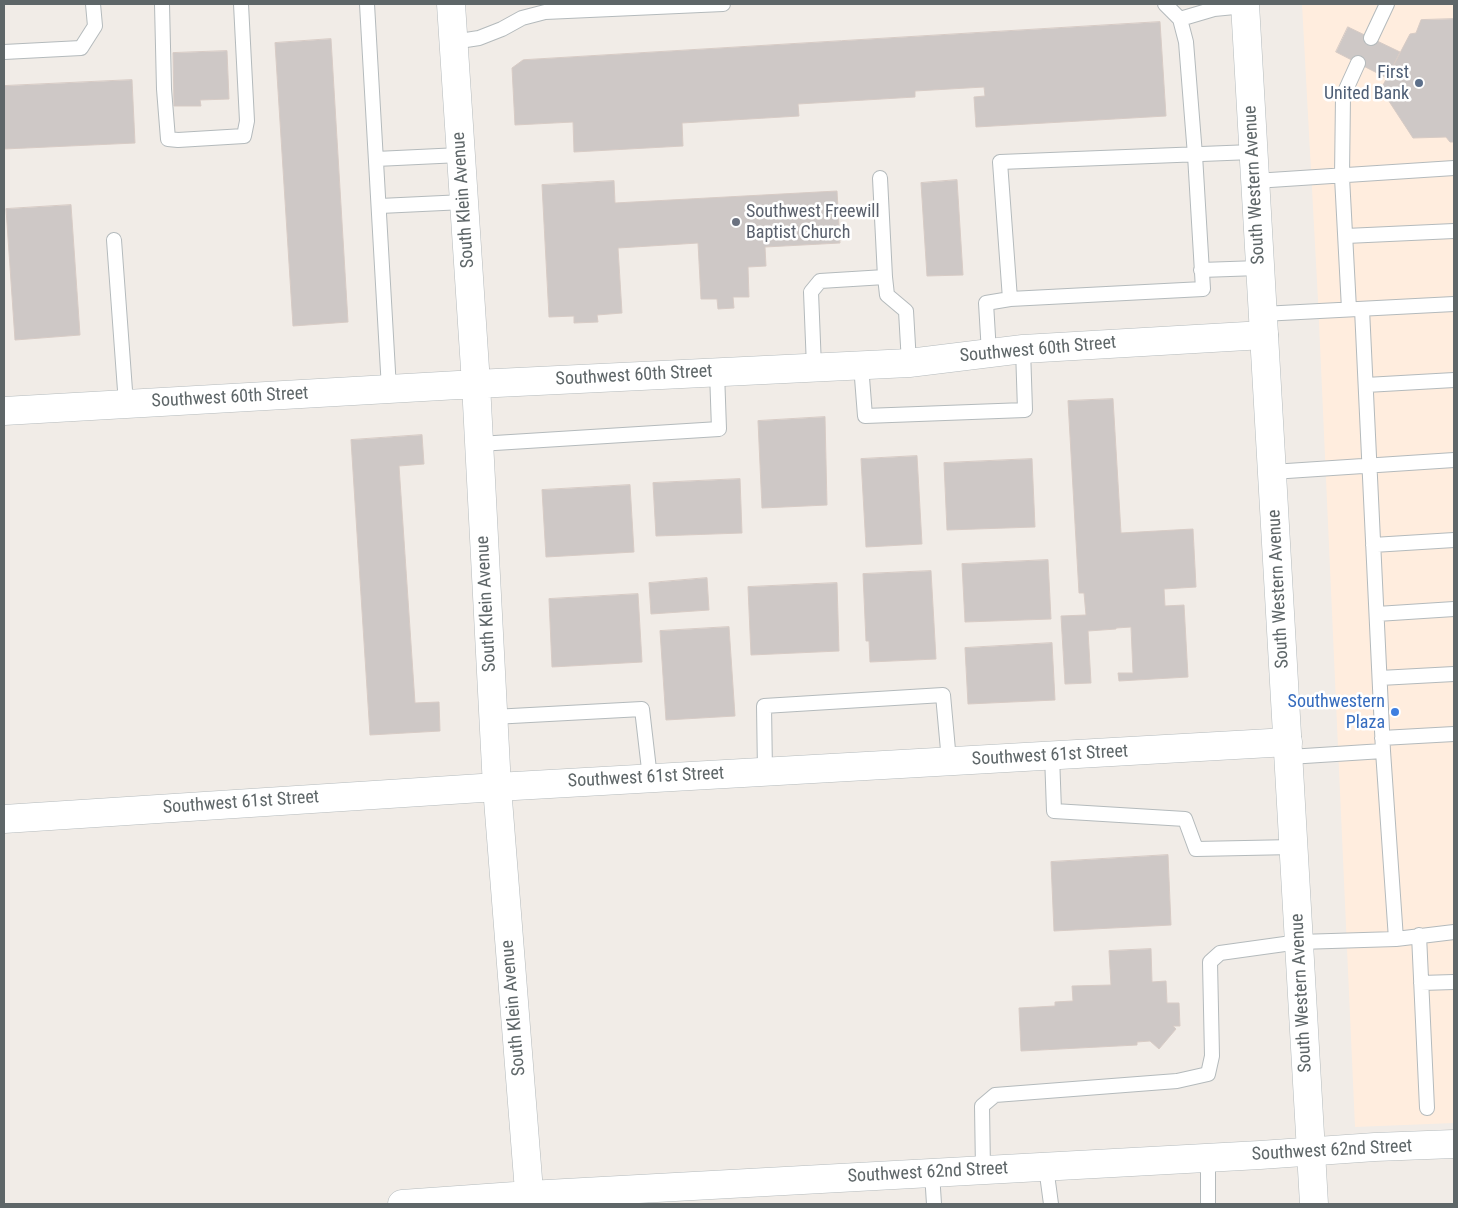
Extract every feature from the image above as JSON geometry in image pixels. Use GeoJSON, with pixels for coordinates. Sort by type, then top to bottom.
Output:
{"type":"FeatureCollection","features":[{"type":"Feature","properties":{"kind":"street","name":"South Klein Avenue"},"geometry":{"type":"LineString","coordinates":[[450,4],[476,384],[497,787],[530,1200]]}},
{"type":"Feature","properties":{"kind":"street","name":"South Western Avenue"},"geometry":{"type":"LineString","coordinates":[[1245,5],[1314,1204]]}},
{"type":"Feature","properties":{"kind":"street","name":"Southwest 60th Street"},"geometry":{"type":"LineString","coordinates":[[4,411],[476,384],[909,363],[1023,349],[1263,325]]}},
{"type":"Feature","properties":{"kind":"street","name":"Southwest 61st Street"},"geometry":{"type":"LineString","coordinates":[[4,819],[497,787],[949,761],[1288,749]]}},
{"type":"Feature","properties":{"kind":"street","name":"Southwest 62nd Street"},"geometry":{"type":"LineString","coordinates":[[402,1204],[530,1200],[932,1173],[1454,1144]]}},
{"type":"Feature","properties":{"kind":"lane"},"geometry":{"type":"LineString","coordinates":[[4,52],[81,48],[94,26],[93,4]]}},
{"type":"Feature","properties":{"kind":"lane"},"geometry":{"type":"LineString","coordinates":[[162,4],[164,89],[168,139],[178,140],[244,136],[247,122],[241,4]]}},
{"type":"Feature","properties":{"kind":"lane"},"geometry":{"type":"LineString","coordinates":[[367,4],[389,389]]}},
{"type":"Feature","properties":{"kind":"lane"},"geometry":{"type":"LineString","coordinates":[[453,42],[479,38],[545,8],[723,4]]}},
{"type":"Feature","properties":{"kind":"lane"},"geometry":{"type":"LineString","coordinates":[[989,353],[986,303],[1010,299],[1203,289],[1186,42],[1180,19],[1165,4]]}},
{"type":"Feature","properties":{"kind":"lane"},"geometry":{"type":"LineString","coordinates":[[1371,38],[1387,4]]}},
{"type":"Feature","properties":{"kind":"lane"},"geometry":{"type":"LineString","coordinates":[[1180,19],[1214,9],[1245,5]]}},
{"type":"Feature","properties":{"kind":"lane"},"geometry":{"type":"LineString","coordinates":[[1358,63],[1344,96],[1342,176],[1346,236],[1366,385],[1383,745],[1396,939]]}},
{"type":"Feature","properties":{"kind":"lane"},"geometry":{"type":"LineString","coordinates":[[1010,299],[1000,162],[1252,152]]}},
{"type":"Feature","properties":{"kind":"lane"},"geometry":{"type":"LineString","coordinates":[[376,159],[460,154]]}},
{"type":"Feature","properties":{"kind":"lane"},"geometry":{"type":"LineString","coordinates":[[1255,181],[1454,168]]}},
{"type":"Feature","properties":{"kind":"lane"},"geometry":{"type":"LineString","coordinates":[[880,178],[887,295],[906,311],[909,363]]}},
{"type":"Feature","properties":{"kind":"lane"},"geometry":{"type":"LineString","coordinates":[[380,206],[464,202]]}},
{"type":"Feature","properties":{"kind":"lane"},"geometry":{"type":"LineString","coordinates":[[1346,236],[1454,231]]}},
{"type":"Feature","properties":{"kind":"lane"},"geometry":{"type":"LineString","coordinates":[[114,240],[126,404]]}},
{"type":"Feature","properties":{"kind":"lane"},"geometry":{"type":"LineString","coordinates":[[1202,270],[1259,268]]}},
{"type":"Feature","properties":{"kind":"lane"},"geometry":{"type":"LineString","coordinates":[[814,367],[811,292],[820,281],[885,277]]}},
{"type":"Feature","properties":{"kind":"lane"},"geometry":{"type":"LineString","coordinates":[[1263,325],[1356,309],[1454,304]]}},
{"type":"Feature","properties":{"kind":"lane"},"geometry":{"type":"LineString","coordinates":[[861,365],[865,416],[1025,410],[1023,349]]}},
{"type":"Feature","properties":{"kind":"lane"},"geometry":{"type":"LineString","coordinates":[[479,444],[719,429],[717,372]]}},
{"type":"Feature","properties":{"kind":"lane"},"geometry":{"type":"LineString","coordinates":[[1366,385],[1454,380]]}},
{"type":"Feature","properties":{"kind":"lane"},"geometry":{"type":"LineString","coordinates":[[1272,472],[1454,460]]}},
{"type":"Feature","properties":{"kind":"lane"},"geometry":{"type":"LineString","coordinates":[[1373,545],[1454,540]]}},
{"type":"Feature","properties":{"kind":"lane"},"geometry":{"type":"LineString","coordinates":[[1377,614],[1454,609]]}},
{"type":"Feature","properties":{"kind":"lane"},"geometry":{"type":"LineString","coordinates":[[1380,678],[1454,674]]}},
{"type":"Feature","properties":{"kind":"lane"},"geometry":{"type":"LineString","coordinates":[[765,772],[764,706],[874,699],[943,696],[949,761]]}},
{"type":"Feature","properties":{"kind":"lane"},"geometry":{"type":"LineString","coordinates":[[493,717],[642,709],[650,778]]}},
{"type":"Feature","properties":{"kind":"lane"},"geometry":{"type":"LineString","coordinates":[[1288,749],[1383,745],[1454,734]]}},
{"type":"Feature","properties":{"kind":"lane"},"geometry":{"type":"LineString","coordinates":[[1052,756],[1054,811],[1184,819],[1196,849],[1294,847]]}},
{"type":"Feature","properties":{"kind":"lane"},"geometry":{"type":"LineString","coordinates":[[983,1170],[982,1106],[995,1096],[1177,1081],[1208,1074],[1212,1056],[1210,962],[1220,953],[1299,942],[1396,939],[1454,932]]}},
{"type":"Feature","properties":{"kind":"lane"},"geometry":{"type":"LineString","coordinates":[[1419,935],[1427,1108]]}},
{"type":"Feature","properties":{"kind":"lane"},"geometry":{"type":"LineString","coordinates":[[1421,983],[1454,982]]}},
{"type":"Feature","properties":{"kind":"lane"},"geometry":{"type":"LineString","coordinates":[[1208,1158],[1208,1204]]}},
{"type":"Feature","properties":{"kind":"lane"},"geometry":{"type":"LineString","coordinates":[[1046,1167],[1051,1204]]}},
{"type":"Feature","properties":{"kind":"lane"},"geometry":{"type":"LineString","coordinates":[[932,1173],[934,1204]]}},
{"type":"Feature","properties":{"kind":"shaded area","name":"Southwestern Plaza"},"geometry":{"type":"Polygon","coordinates":[[[1302,4],[1454,4],[1454,1123],[1355,1127],[1318,300],[1302,4]]]}},
{"type":"Feature","properties":{"kind":"building","name":"First United Bank"},"geometry":{"type":"Polygon","coordinates":[[[1454,19],[1454,142],[1450,142],[1446,137],[1413,138],[1381,89],[1410,34],[1416,33],[1421,20],[1454,19]]]}},
{"type":"Feature","properties":{"kind":"building"},"geometry":{"type":"Polygon","coordinates":[[[1160,22],[1166,116],[976,127],[974,97],[985,96],[984,87],[915,91],[915,97],[798,104],[799,116],[682,123],[683,146],[574,152],[573,122],[515,125],[512,68],[523,60],[1160,22]]]}},
{"type":"Feature","properties":{"kind":"building"},"geometry":{"type":"Polygon","coordinates":[[[1348,27],[1400,52],[1387,78],[1336,52],[1348,27]]]}},
{"type":"Feature","properties":{"kind":"building"},"geometry":{"type":"Polygon","coordinates":[[[331,39],[348,322],[293,326],[275,43],[331,39]]]}},
{"type":"Feature","properties":{"kind":"building"},"geometry":{"type":"Polygon","coordinates":[[[227,51],[229,99],[200,100],[201,106],[174,106],[173,53],[227,51]]]}},
{"type":"Feature","properties":{"kind":"building"},"geometry":{"type":"Polygon","coordinates":[[[132,80],[135,143],[4,149],[4,86],[132,80]]]}},
{"type":"Feature","properties":{"kind":"building"},"geometry":{"type":"Polygon","coordinates":[[[957,180],[963,275],[927,276],[921,183],[957,180]]]}},
{"type":"Feature","properties":{"kind":"building"},"geometry":{"type":"Polygon","coordinates":[[[614,181],[615,203],[837,191],[840,243],[765,247],[766,266],[748,267],[749,297],[733,297],[734,308],[718,309],[717,299],[701,299],[698,243],[618,248],[622,313],[597,315],[598,322],[574,323],[574,316],[549,317],[542,185],[614,181]]]}},
{"type":"Feature","properties":{"kind":"building"},"geometry":{"type":"Polygon","coordinates":[[[71,205],[80,335],[15,340],[6,209],[71,205]]]}},
{"type":"Feature","properties":{"kind":"building"},"geometry":{"type":"Polygon","coordinates":[[[1113,399],[1121,533],[1193,529],[1196,587],[1164,589],[1165,606],[1184,605],[1188,677],[1119,681],[1118,673],[1133,673],[1131,627],[1088,631],[1091,683],[1065,684],[1061,616],[1086,615],[1084,593],[1079,593],[1068,401],[1113,399]]]}},
{"type":"Feature","properties":{"kind":"building"},"geometry":{"type":"Polygon","coordinates":[[[825,417],[827,505],[762,508],[758,421],[825,417]]]}},
{"type":"Feature","properties":{"kind":"building"},"geometry":{"type":"Polygon","coordinates":[[[422,435],[424,464],[399,466],[415,703],[439,702],[440,731],[370,735],[351,440],[422,435]]]}},
{"type":"Feature","properties":{"kind":"building"},"geometry":{"type":"Polygon","coordinates":[[[917,456],[922,544],[866,547],[861,459],[917,456]]]}},
{"type":"Feature","properties":{"kind":"building"},"geometry":{"type":"Polygon","coordinates":[[[1032,459],[1035,527],[947,530],[944,463],[1032,459]]]}},
{"type":"Feature","properties":{"kind":"building"},"geometry":{"type":"Polygon","coordinates":[[[740,479],[742,533],[656,536],[653,483],[740,479]]]}},
{"type":"Feature","properties":{"kind":"building"},"geometry":{"type":"Polygon","coordinates":[[[630,485],[634,552],[546,557],[542,490],[630,485]]]}},
{"type":"Feature","properties":{"kind":"building"},"geometry":{"type":"Polygon","coordinates":[[[1048,560],[1051,619],[965,622],[962,564],[1048,560]]]}},
{"type":"Feature","properties":{"kind":"building"},"geometry":{"type":"Polygon","coordinates":[[[931,571],[936,659],[870,662],[869,641],[866,641],[863,574],[931,571]]]}},
{"type":"Feature","properties":{"kind":"building"},"geometry":{"type":"Polygon","coordinates":[[[707,578],[709,610],[651,614],[649,583],[707,578]]]}},
{"type":"Feature","properties":{"kind":"building"},"geometry":{"type":"Polygon","coordinates":[[[837,583],[839,651],[751,655],[748,587],[837,583]]]}},
{"type":"Feature","properties":{"kind":"building"},"geometry":{"type":"Polygon","coordinates":[[[638,594],[642,662],[552,667],[549,599],[638,594]]]}},
{"type":"Feature","properties":{"kind":"building"},"geometry":{"type":"Polygon","coordinates":[[[729,627],[735,716],[666,720],[660,631],[729,627]]]}},
{"type":"Feature","properties":{"kind":"building"},"geometry":{"type":"Polygon","coordinates":[[[1052,643],[1055,700],[968,704],[965,648],[1052,643]]]}},
{"type":"Feature","properties":{"kind":"building"},"geometry":{"type":"Polygon","coordinates":[[[1168,855],[1171,925],[1054,931],[1051,862],[1168,855]]]}},
{"type":"Feature","properties":{"kind":"building"},"geometry":{"type":"Polygon","coordinates":[[[1151,949],[1152,982],[1166,981],[1167,1003],[1179,1003],[1180,1026],[1173,1026],[1176,1029],[1159,1049],[1150,1041],[1137,1042],[1137,1045],[1021,1051],[1019,1008],[1055,1006],[1055,1002],[1073,1001],[1072,986],[1111,985],[1109,951],[1151,949]]]}},
{"type":"Feature","properties":{"kind":"place","name":"First United Bank"},"geometry":{"type":"Point","coordinates":[1419,83]}},
{"type":"Feature","properties":{"kind":"place","name":"Southwest Freewill Baptist Church"},"geometry":{"type":"Point","coordinates":[736,222]}},
{"type":"Feature","properties":{"kind":"place","name":"Southwestern Plaza"},"geometry":{"type":"Point","coordinates":[1395,712]}}]}
